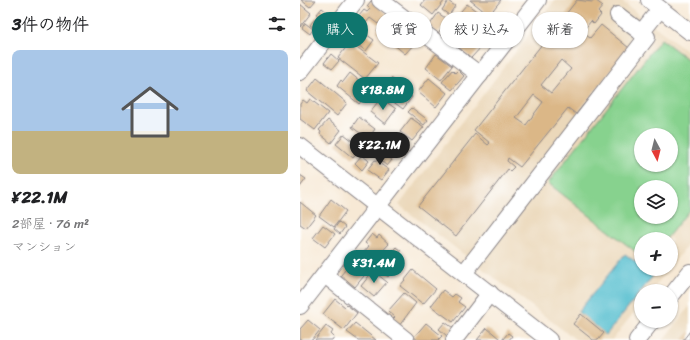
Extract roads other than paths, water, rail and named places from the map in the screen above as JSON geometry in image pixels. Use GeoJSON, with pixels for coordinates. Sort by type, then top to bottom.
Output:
{"type":"FeatureCollection","features":[{"type":"Feature","properties":{"kind":"street"},"geometry":{"type":"LineString","coordinates":[[300,72],[356,0]]}},
{"type":"Feature","properties":{"kind":"street"},"geometry":{"type":"LineString","coordinates":[[380,0],[480,75]]}},
{"type":"Feature","properties":{"kind":"street"},"geometry":{"type":"LineString","coordinates":[[300,306],[538,0]]}},
{"type":"Feature","properties":{"kind":"street"},"geometry":{"type":"LineString","coordinates":[[641,33],[654,4],[690,32]]}},
{"type":"Feature","properties":{"kind":"street"},"geometry":{"type":"LineString","coordinates":[[464,273],[647,38],[618,15]]}},
{"type":"Feature","properties":{"kind":"street"},"geometry":{"type":"LineString","coordinates":[[300,146],[549,340]]}},
{"type":"Feature","properties":{"kind":"street"},"geometry":{"type":"LineString","coordinates":[[678,287],[690,272]]}},
{"type":"Feature","properties":{"kind":"street"},"geometry":{"type":"LineString","coordinates":[[324,275],[406,340]]}},
{"type":"Feature","properties":{"kind":"street"},"geometry":{"type":"LineString","coordinates":[[454,340],[490,293]]}},
{"type":"Feature","properties":{"kind":"street"},"geometry":{"type":"LineString","coordinates":[[637,340],[646,328]]}},
{"type":"Feature","properties":{"kind":"water"},"geometry":{"type":"Polygon","coordinates":[[[625,254],[634,261],[634,276],[653,276],[647,284],[634,284],[634,300],[606,335],[578,312],[625,254]]]}}]}
